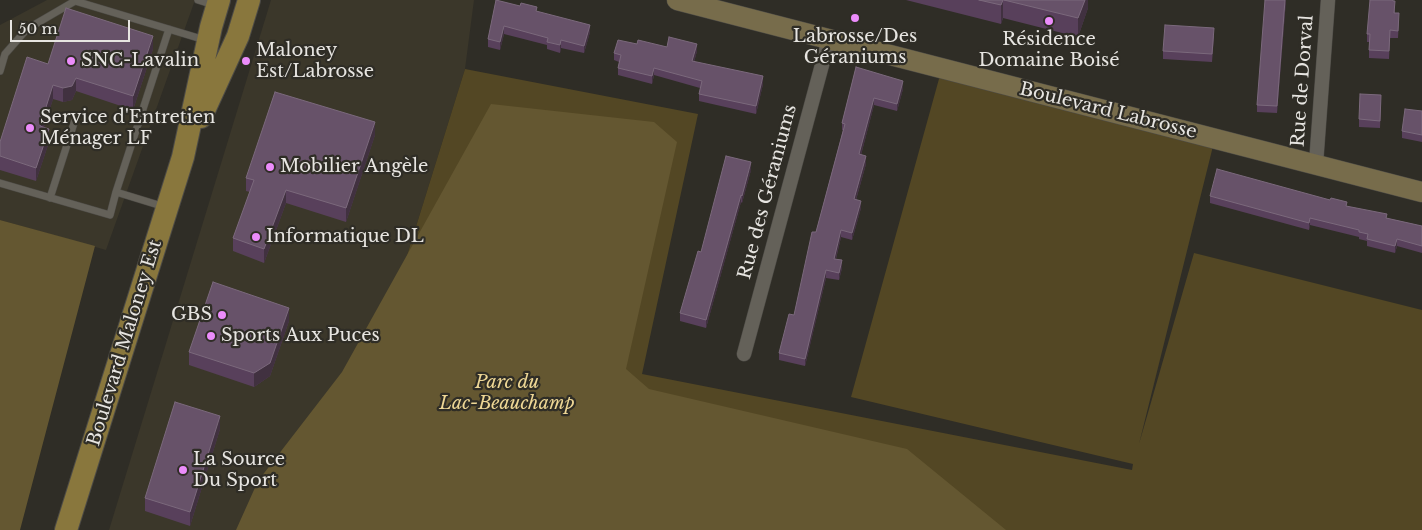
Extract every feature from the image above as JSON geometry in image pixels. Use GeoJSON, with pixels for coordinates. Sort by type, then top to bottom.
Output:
{"type":"FeatureCollection","features":[{"type":"Feature","properties":{"kind":"main road","name":"Boulevard Maloney Est"},"geometry":{"type":"LineString","coordinates":[[184,157],[238,36],[249,0]]}},
{"type":"Feature","properties":{"kind":"main road","name":"Boulevard Labrosse"},"geometry":{"type":"LineString","coordinates":[[677,0],[1422,192]]}},
{"type":"Feature","properties":{"kind":"main road","name":"Boulevard Maloney Est"},"geometry":{"type":"LineString","coordinates":[[66,530],[184,157],[208,41],[211,2]]}},
{"type":"Feature","properties":{"kind":"street","name":"Rue de Dorval"},"geometry":{"type":"LineString","coordinates":[[1316,164],[1328,0]]}},
{"type":"Feature","properties":{"kind":"street","name":"Rue des Géraniums"},"geometry":{"type":"LineString","coordinates":[[744,354],[830,39]]}},
{"type":"Feature","properties":{"kind":"lane"},"geometry":{"type":"LineString","coordinates":[[0,71],[5,54],[27,29],[75,1],[208,41]]}},
{"type":"Feature","properties":{"kind":"lane"},"geometry":{"type":"LineString","coordinates":[[0,183],[110,215],[169,30]]}},
{"type":"Feature","properties":{"kind":"lane"},"geometry":{"type":"LineString","coordinates":[[50,198],[75,120]]}},
{"type":"Feature","properties":{"kind":"lane"},"geometry":{"type":"LineString","coordinates":[[116,192],[168,208]]}},
{"type":"Feature","properties":{"kind":"shaded area"},"geometry":{"type":"Polygon","coordinates":[[[47,0],[195,0],[106,250],[0,220],[0,25],[47,0]]]}},
{"type":"Feature","properties":{"kind":"shaded area"},"geometry":{"type":"Polygon","coordinates":[[[271,0],[474,0],[465,69],[363,397],[256,530],[109,530],[271,0]]]}},
{"type":"Feature","properties":{"kind":"green space","name":"Parc du Lac-Beauchamp"},"geometry":{"type":"Polygon","coordinates":[[[942,68],[1215,138],[1139,444],[1194,253],[1422,310],[1422,530],[256,530],[363,397],[465,69],[698,114],[642,374],[1132,470],[1133,464],[851,397],[942,68]]]}},
{"type":"Feature","properties":{"kind":"green space"},"geometry":{"type":"Polygon","coordinates":[[[491,104],[654,122],[677,142],[626,369],[649,389],[907,449],[1006,530],[236,530],[258,481],[342,372],[491,104]]]}},
{"type":"Feature","properties":{"kind":"green space"},"geometry":{"type":"Polygon","coordinates":[[[0,220],[95,246],[20,530],[0,530],[0,220]]]}},
{"type":"Feature","properties":{"kind":"building"},"geometry":{"type":"Polygon","coordinates":[[[496,0],[520,6],[521,3],[537,7],[536,11],[590,25],[584,46],[561,40],[560,45],[547,42],[548,38],[504,26],[500,42],[488,39],[496,0]]]}},
{"type":"Feature","properties":{"kind":"building"},"geometry":{"type":"Polygon","coordinates":[[[979,0],[1003,0],[1001,5],[979,0]]]}},
{"type":"Feature","properties":{"kind":"building"},"geometry":{"type":"Polygon","coordinates":[[[1004,0],[1085,0],[1078,18],[1004,0]]]}},
{"type":"Feature","properties":{"kind":"building"},"geometry":{"type":"Polygon","coordinates":[[[1265,0],[1285,0],[1277,106],[1257,105],[1265,0]]]}},
{"type":"Feature","properties":{"kind":"building"},"geometry":{"type":"Polygon","coordinates":[[[1370,0],[1395,1],[1394,13],[1399,13],[1398,31],[1390,30],[1389,51],[1369,50],[1370,34],[1367,34],[1370,0]]]}},
{"type":"Feature","properties":{"kind":"building"},"geometry":{"type":"Polygon","coordinates":[[[66,8],[153,36],[133,96],[76,78],[72,86],[63,88],[53,85],[40,126],[49,129],[36,168],[0,156],[0,142],[27,57],[48,64],[66,8]]]}},
{"type":"Feature","properties":{"kind":"building"},"geometry":{"type":"Polygon","coordinates":[[[1165,25],[1214,28],[1212,54],[1163,51],[1165,25]]]}},
{"type":"Feature","properties":{"kind":"building"},"geometry":{"type":"Polygon","coordinates":[[[669,37],[697,44],[692,61],[763,76],[756,106],[699,94],[702,81],[654,68],[652,76],[618,68],[621,55],[614,53],[618,40],[637,44],[638,40],[667,47],[669,37]]]}},
{"type":"Feature","properties":{"kind":"building"},"geometry":{"type":"Polygon","coordinates":[[[856,67],[903,81],[897,104],[874,98],[859,154],[866,156],[854,199],[861,201],[852,233],[841,230],[834,259],[842,260],[839,273],[826,270],[805,359],[779,353],[789,314],[794,315],[812,232],[816,232],[845,124],[842,123],[856,67]]]}},
{"type":"Feature","properties":{"kind":"building"},"geometry":{"type":"Polygon","coordinates":[[[275,92],[375,122],[346,208],[286,190],[264,249],[233,238],[254,180],[246,178],[275,92]]]}},
{"type":"Feature","properties":{"kind":"building"},"geometry":{"type":"Polygon","coordinates":[[[1360,94],[1381,95],[1380,121],[1359,119],[1360,94]]]}},
{"type":"Feature","properties":{"kind":"building"},"geometry":{"type":"Polygon","coordinates":[[[1405,109],[1422,111],[1422,135],[1402,131],[1405,109]]]}},
{"type":"Feature","properties":{"kind":"building"},"geometry":{"type":"Polygon","coordinates":[[[726,156],[751,162],[706,320],[680,313],[698,251],[701,252],[726,156]]]}},
{"type":"Feature","properties":{"kind":"building"},"geometry":{"type":"Polygon","coordinates":[[[1217,169],[1330,200],[1331,198],[1347,202],[1346,206],[1387,214],[1386,218],[1422,226],[1422,246],[1397,239],[1395,246],[1367,239],[1368,234],[1359,232],[1359,230],[1310,218],[1309,223],[1210,196],[1217,169]]]}},
{"type":"Feature","properties":{"kind":"building"},"geometry":{"type":"Polygon","coordinates":[[[213,282],[289,308],[270,363],[254,373],[189,352],[213,282]]]}},
{"type":"Feature","properties":{"kind":"building","name":"La Source Du Sport"},"geometry":{"type":"Polygon","coordinates":[[[175,402],[220,416],[190,512],[145,498],[175,402]]]}},
{"type":"Feature","properties":{"kind":"place","name":"Labrosse/Des Géraniums"},"geometry":{"type":"Point","coordinates":[855,18]}},
{"type":"Feature","properties":{"kind":"place","name":"Résidence Domaine Boisé"},"geometry":{"type":"Point","coordinates":[1049,21]}},
{"type":"Feature","properties":{"kind":"place","name":"SNC-Lavalin"},"geometry":{"type":"Point","coordinates":[71,61]}},
{"type":"Feature","properties":{"kind":"place","name":"Maloney Est/Labrosse"},"geometry":{"type":"Point","coordinates":[246,61]}},
{"type":"Feature","properties":{"kind":"place","name":"Service d'Entretien Ménager LF"},"geometry":{"type":"Point","coordinates":[30,128]}},
{"type":"Feature","properties":{"kind":"place","name":"Mobilier Angèle"},"geometry":{"type":"Point","coordinates":[270,167]}},
{"type":"Feature","properties":{"kind":"place","name":"Informatique DL"},"geometry":{"type":"Point","coordinates":[256,237]}},
{"type":"Feature","properties":{"kind":"place","name":"GBS"},"geometry":{"type":"Point","coordinates":[222,315]}},
{"type":"Feature","properties":{"kind":"place","name":"Sports Aux Puces"},"geometry":{"type":"Point","coordinates":[211,336]}},
{"type":"Feature","properties":{"kind":"place","name":"La Source Du Sport"},"geometry":{"type":"Point","coordinates":[183,470]}}]}
